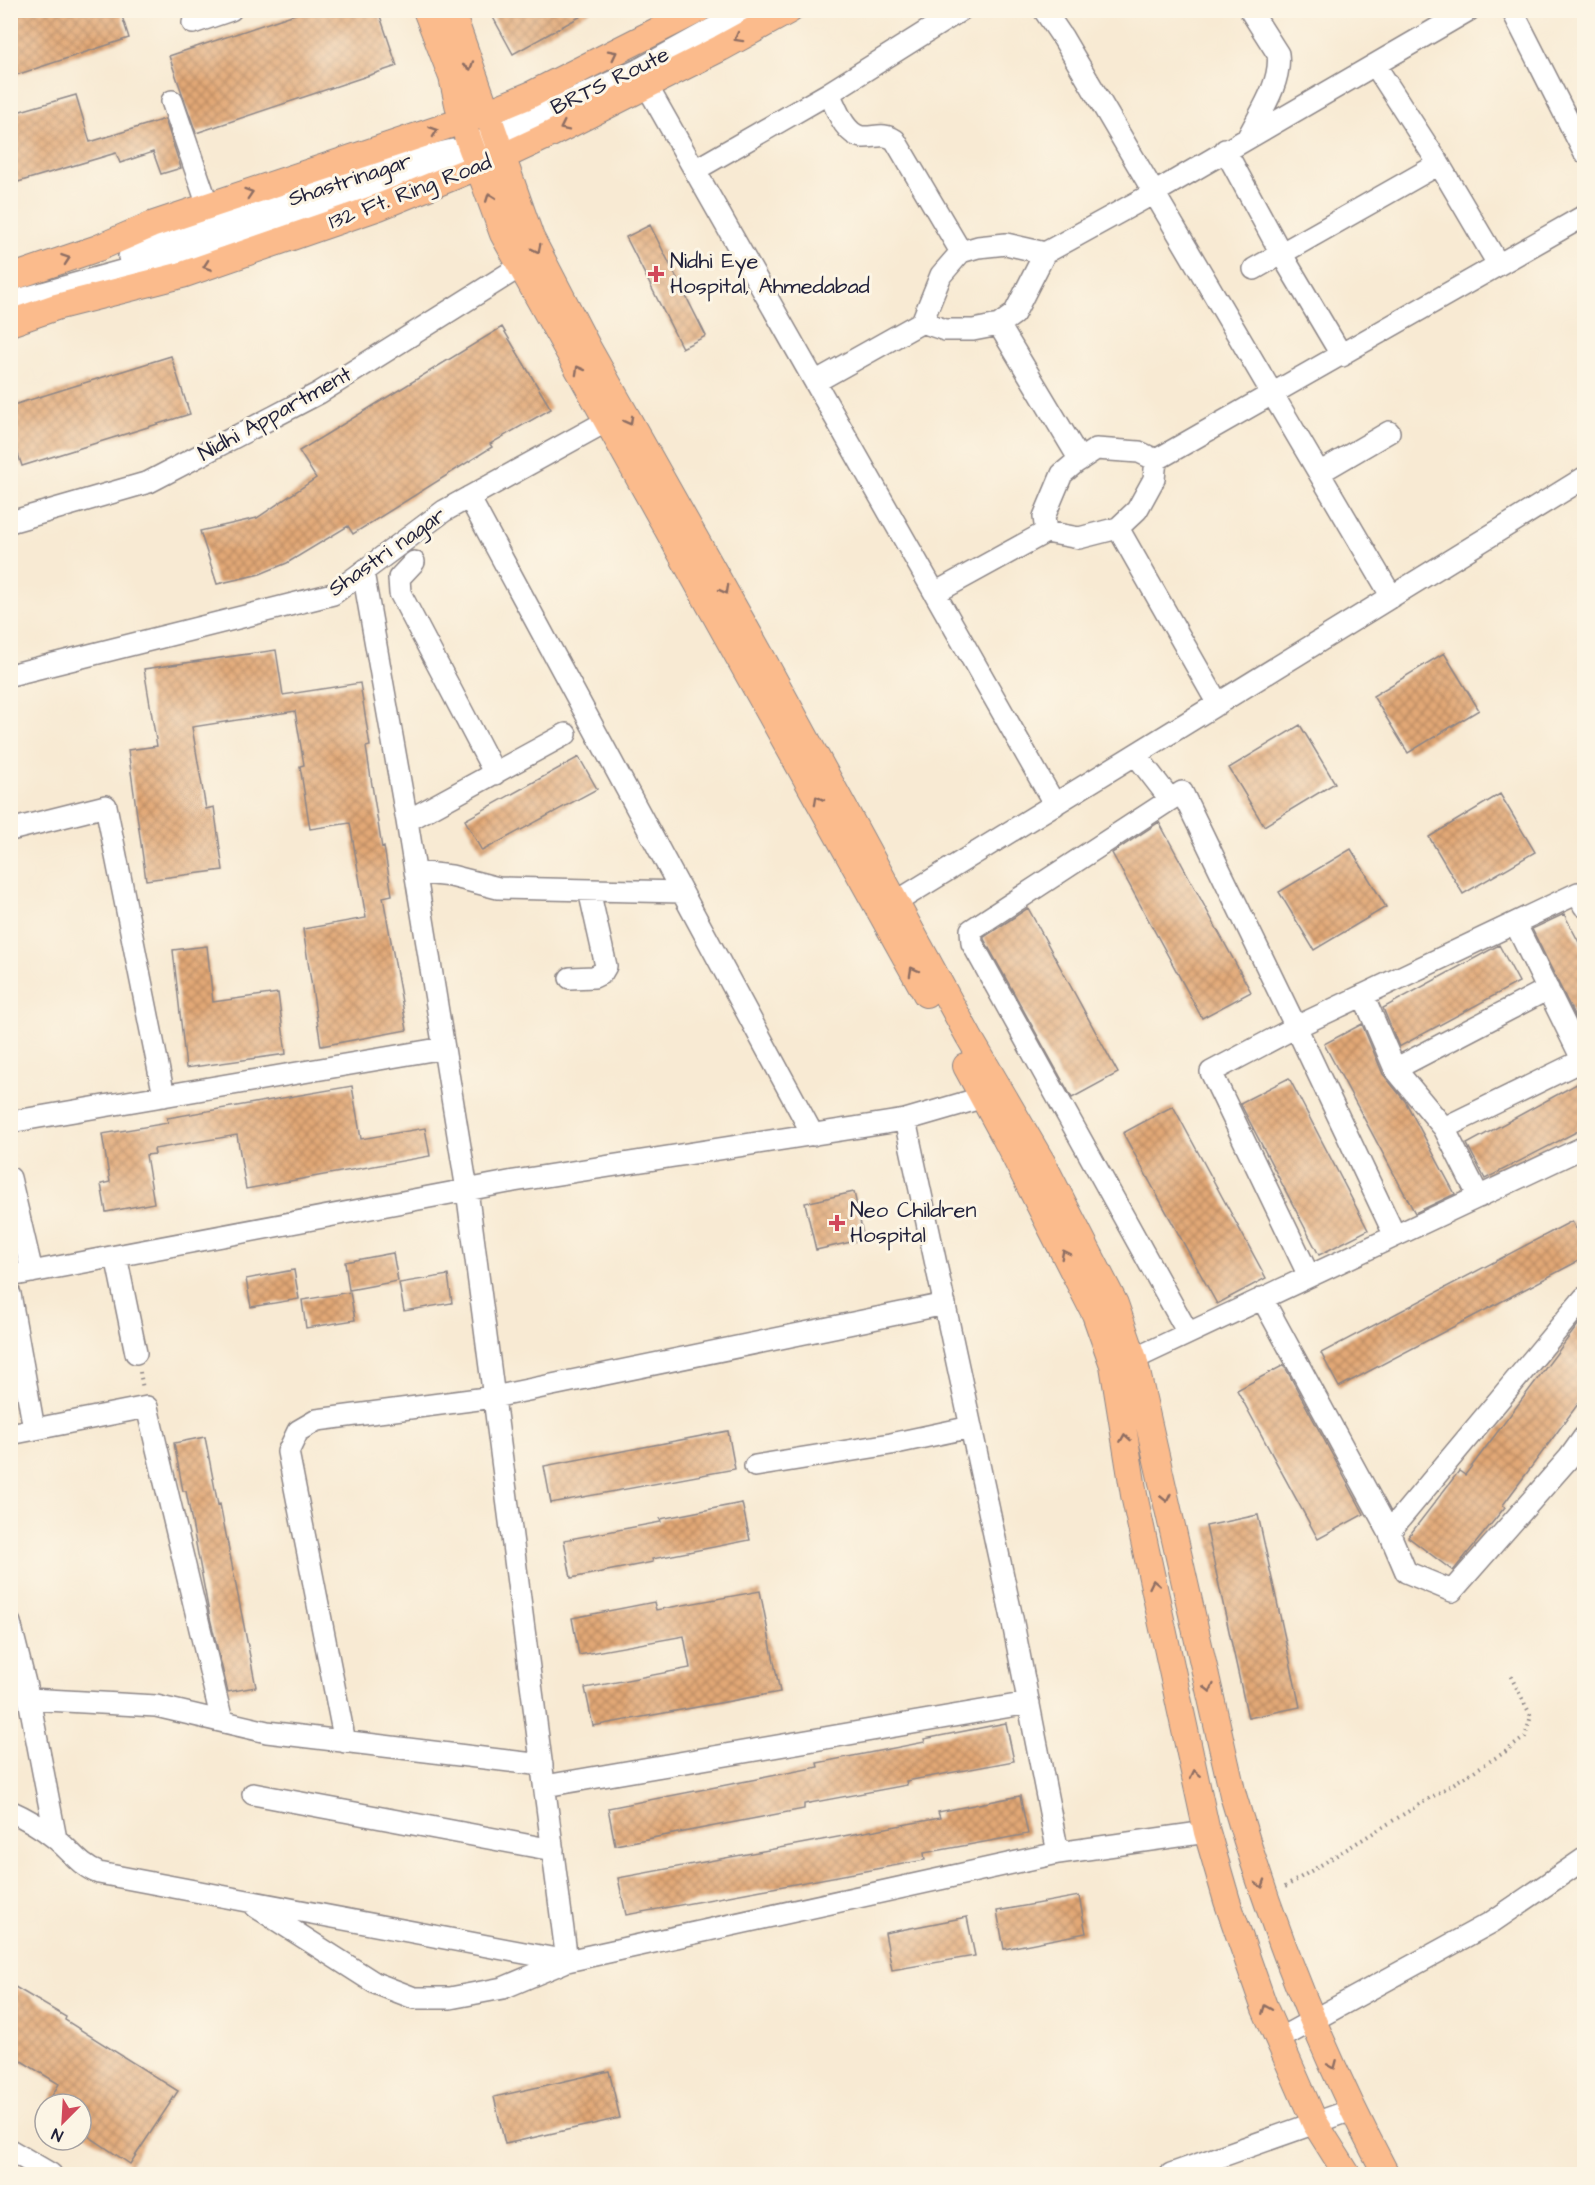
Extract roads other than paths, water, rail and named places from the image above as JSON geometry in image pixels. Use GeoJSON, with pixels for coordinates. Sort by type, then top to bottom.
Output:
{"type":"FeatureCollection","features":[{"type":"Feature","properties":{"kind":"main road"},"geometry":{"type":"LineString","coordinates":[[426,10],[452,77],[462,122]]}},
{"type":"Feature","properties":{"kind":"main road"},"geometry":{"type":"LineString","coordinates":[[451,10],[486,143],[503,234],[607,421],[889,908],[969,1037],[992,1095],[1095,1314],[1113,1365],[1134,1495],[1207,1832],[1231,1912],[1265,2009],[1315,2123],[1347,2175]]}},
{"type":"Feature","properties":{"kind":"main road","name":"132 Ft. Ring Road"},"geometry":{"type":"LineString","coordinates":[[486,143],[530,95],[698,10]]}},
{"type":"Feature","properties":{"kind":"main road","name":"132 Ft. Ring Road"},"geometry":{"type":"LineString","coordinates":[[10,323],[56,307],[182,274],[379,207],[486,143],[647,86],[790,10]]}},
{"type":"Feature","properties":{"kind":"main road","name":"132 Ft. Ring Road"},"geometry":{"type":"LineString","coordinates":[[10,278],[98,248],[151,225],[462,122],[486,143]]}},
{"type":"Feature","properties":{"kind":"main road"},"geometry":{"type":"LineString","coordinates":[[486,143],[531,238],[587,346],[765,662],[889,908]]}},
{"type":"Feature","properties":{"kind":"main road"},"geometry":{"type":"LineString","coordinates":[[992,1095],[1042,1162],[1115,1304],[1134,1359],[1233,1795],[1284,1951],[1352,2110],[1386,2175]]}},
{"type":"Feature","properties":{"kind":"street"},"geometry":{"type":"LineString","coordinates":[[193,23],[231,10]]}},
{"type":"Feature","properties":{"kind":"street","name":"BRTS Route"},"geometry":{"type":"LineString","coordinates":[[486,143],[638,70],[747,10]]}},
{"type":"Feature","properties":{"kind":"street"},"geometry":{"type":"LineString","coordinates":[[695,170],[828,93],[961,10]]}},
{"type":"Feature","properties":{"kind":"street"},"geometry":{"type":"LineString","coordinates":[[1044,10],[1063,38],[1392,597]]}},
{"type":"Feature","properties":{"kind":"street"},"geometry":{"type":"LineString","coordinates":[[1248,137],[1273,87],[1280,63],[1278,54],[1250,10]]}},
{"type":"Feature","properties":{"kind":"street"},"geometry":{"type":"LineString","coordinates":[[922,322],[945,330],[974,330],[999,325],[1014,314],[1045,253],[1154,193],[1469,10]]}},
{"type":"Feature","properties":{"kind":"street"},"geometry":{"type":"LineString","coordinates":[[1512,10],[1584,152]]}},
{"type":"Feature","properties":{"kind":"street"},"geometry":{"type":"LineString","coordinates":[[1375,65],[1439,164],[1498,264]]}},
{"type":"Feature","properties":{"kind":"street"},"geometry":{"type":"LineString","coordinates":[[647,86],[1055,805]]}},
{"type":"Feature","properties":{"kind":"street"},"geometry":{"type":"LineString","coordinates":[[828,93],[849,131],[863,137],[889,136],[895,140],[961,252]]}},
{"type":"Feature","properties":{"kind":"street"},"geometry":{"type":"LineString","coordinates":[[172,101],[208,206]]}},
{"type":"Feature","properties":{"kind":"street","name":"Shastrinagar"},"geometry":{"type":"LineString","coordinates":[[10,302],[204,248],[419,178],[486,143]]}},
{"type":"Feature","properties":{"kind":"street"},"geometry":{"type":"LineString","coordinates":[[1226,150],[1282,255],[1342,356]]}},
{"type":"Feature","properties":{"kind":"street"},"geometry":{"type":"LineString","coordinates":[[1254,269],[1439,164]]}},
{"type":"Feature","properties":{"kind":"street"},"geometry":{"type":"LineString","coordinates":[[1156,460],[1584,216]]}},
{"type":"Feature","properties":{"kind":"street"},"geometry":{"type":"LineString","coordinates":[[815,382],[922,322],[941,275],[961,252],[978,247],[1006,244],[1045,253]]}},
{"type":"Feature","properties":{"kind":"street","name":"Nidhi Appartment"},"geometry":{"type":"LineString","coordinates":[[10,522],[149,482],[319,393],[521,266]]}},
{"type":"Feature","properties":{"kind":"street"},"geometry":{"type":"LineString","coordinates":[[999,325],[1080,460]]}},
{"type":"Feature","properties":{"kind":"street","name":"Shastri nagar"},"geometry":{"type":"LineString","coordinates":[[10,675],[333,594],[444,511],[607,421]]}},
{"type":"Feature","properties":{"kind":"street"},"geometry":{"type":"LineString","coordinates":[[1319,473],[1389,432]]}},
{"type":"Feature","properties":{"kind":"street"},"geometry":{"type":"LineString","coordinates":[[1046,532],[1044,517],[1062,474],[1096,449],[1139,452],[1156,460]]}},
{"type":"Feature","properties":{"kind":"street"},"geometry":{"type":"LineString","coordinates":[[935,593],[1046,532],[1079,538],[1118,528],[1137,510],[1154,479],[1156,460]]}},
{"type":"Feature","properties":{"kind":"street"},"geometry":{"type":"LineString","coordinates":[[889,908],[1584,478]]}},
{"type":"Feature","properties":{"kind":"street"},"geometry":{"type":"LineString","coordinates":[[469,497],[813,1135]]}},
{"type":"Feature","properties":{"kind":"street"},"geometry":{"type":"LineString","coordinates":[[1118,528],[1218,704]]}},
{"type":"Feature","properties":{"kind":"street"},"geometry":{"type":"LineString","coordinates":[[414,562],[399,578],[400,592],[495,774]]}},
{"type":"Feature","properties":{"kind":"street"},"geometry":{"type":"LineString","coordinates":[[363,572],[407,821],[467,1190],[567,1961]]}},
{"type":"Feature","properties":{"kind":"street"},"geometry":{"type":"LineString","coordinates":[[407,821],[566,734]]}},
{"type":"Feature","properties":{"kind":"street"},"geometry":{"type":"LineString","coordinates":[[1136,755],[1170,799]]}},
{"type":"Feature","properties":{"kind":"street"},"geometry":{"type":"LineString","coordinates":[[1188,1333],[972,944],[971,930],[1182,792],[1395,1236]]}},
{"type":"Feature","properties":{"kind":"street"},"geometry":{"type":"LineString","coordinates":[[10,830],[106,806],[164,1096]]}},
{"type":"Feature","properties":{"kind":"street"},"geometry":{"type":"LineString","coordinates":[[415,872],[459,878],[498,888],[682,892]]}},
{"type":"Feature","properties":{"kind":"street"},"geometry":{"type":"LineString","coordinates":[[570,978],[594,977],[603,973],[606,966],[589,890]]}},
{"type":"Feature","properties":{"kind":"street"},"geometry":{"type":"LineString","coordinates":[[1309,1276],[1211,1072],[1296,1027],[1578,893],[1584,906]]}},
{"type":"Feature","properties":{"kind":"street"},"geometry":{"type":"LineString","coordinates":[[1444,1128],[1584,1062],[1515,923]]}},
{"type":"Feature","properties":{"kind":"street"},"geometry":{"type":"LineString","coordinates":[[1395,1069],[1548,989]]}},
{"type":"Feature","properties":{"kind":"street"},"geometry":{"type":"LineString","coordinates":[[1363,995],[1395,1069],[1444,1128],[1479,1197]]}},
{"type":"Feature","properties":{"kind":"street"},"geometry":{"type":"LineString","coordinates":[[10,1122],[444,1048]]}},
{"type":"Feature","properties":{"kind":"street"},"geometry":{"type":"LineString","coordinates":[[10,1276],[467,1190],[905,1120],[992,1095]]}},
{"type":"Feature","properties":{"kind":"street"},"geometry":{"type":"LineString","coordinates":[[905,1120],[1029,1703],[1058,1853]]}},
{"type":"Feature","properties":{"kind":"street"},"geometry":{"type":"LineString","coordinates":[[1134,1359],[1584,1147]]}},
{"type":"Feature","properties":{"kind":"street"},"geometry":{"type":"LineString","coordinates":[[10,1178],[32,1272]]}},
{"type":"Feature","properties":{"kind":"street"},"geometry":{"type":"LineString","coordinates":[[116,1256],[136,1353]]}},
{"type":"Feature","properties":{"kind":"street"},"geometry":{"type":"LineString","coordinates":[[10,1294],[34,1429]]}},
{"type":"Feature","properties":{"kind":"street"},"geometry":{"type":"LineString","coordinates":[[1262,1298],[1389,1532],[1406,1572],[1452,1591],[1569,1458],[1584,1437]]}},
{"type":"Feature","properties":{"kind":"street"},"geometry":{"type":"LineString","coordinates":[[1389,1532],[1584,1298]]}},
{"type":"Feature","properties":{"kind":"street"},"geometry":{"type":"LineString","coordinates":[[345,1742],[288,1452],[298,1431],[316,1420],[494,1397],[945,1304]]}},
{"type":"Feature","properties":{"kind":"street"},"geometry":{"type":"LineString","coordinates":[[10,1434],[147,1407],[222,1721]]}},
{"type":"Feature","properties":{"kind":"street"},"geometry":{"type":"LineString","coordinates":[[755,1466],[891,1444],[971,1427]]}},
{"type":"Feature","properties":{"kind":"street"},"geometry":{"type":"LineString","coordinates":[[10,1623],[29,1699],[56,1839]]}},
{"type":"Feature","properties":{"kind":"street"},"geometry":{"type":"LineString","coordinates":[[29,1699],[156,1706],[267,1732],[345,1742],[543,1775],[1029,1703]]}},
{"type":"Feature","properties":{"kind":"street"},"geometry":{"type":"LineString","coordinates":[[253,1794],[553,1850]]}},
{"type":"Feature","properties":{"kind":"street"},"geometry":{"type":"LineString","coordinates":[[10,1811],[26,1818],[56,1839],[90,1870],[567,1961]]}},
{"type":"Feature","properties":{"kind":"street"},"geometry":{"type":"LineString","coordinates":[[246,1900],[375,1983],[414,1998],[450,1998],[503,1988],[567,1961],[1058,1853],[1207,1832]]}},
{"type":"Feature","properties":{"kind":"street"},"geometry":{"type":"LineString","coordinates":[[1279,2039],[1492,1922],[1584,1859]]}},
{"type":"Feature","properties":{"kind":"street"},"geometry":{"type":"LineString","coordinates":[[1171,2175],[1352,2110]]}},
{"type":"Feature","properties":{"kind":"street"},"geometry":{"type":"LineString","coordinates":[[10,2150],[51,2175]]}},
{"type":"Feature","properties":{"kind":"place","name":"Nidhi Eye Hospital, Ahmedabad"},"geometry":{"type":"Point","coordinates":[656,274]}},
{"type":"Feature","properties":{"kind":"place","name":"Neo Children Hospital"},"geometry":{"type":"Point","coordinates":[837,1223]}}]}
